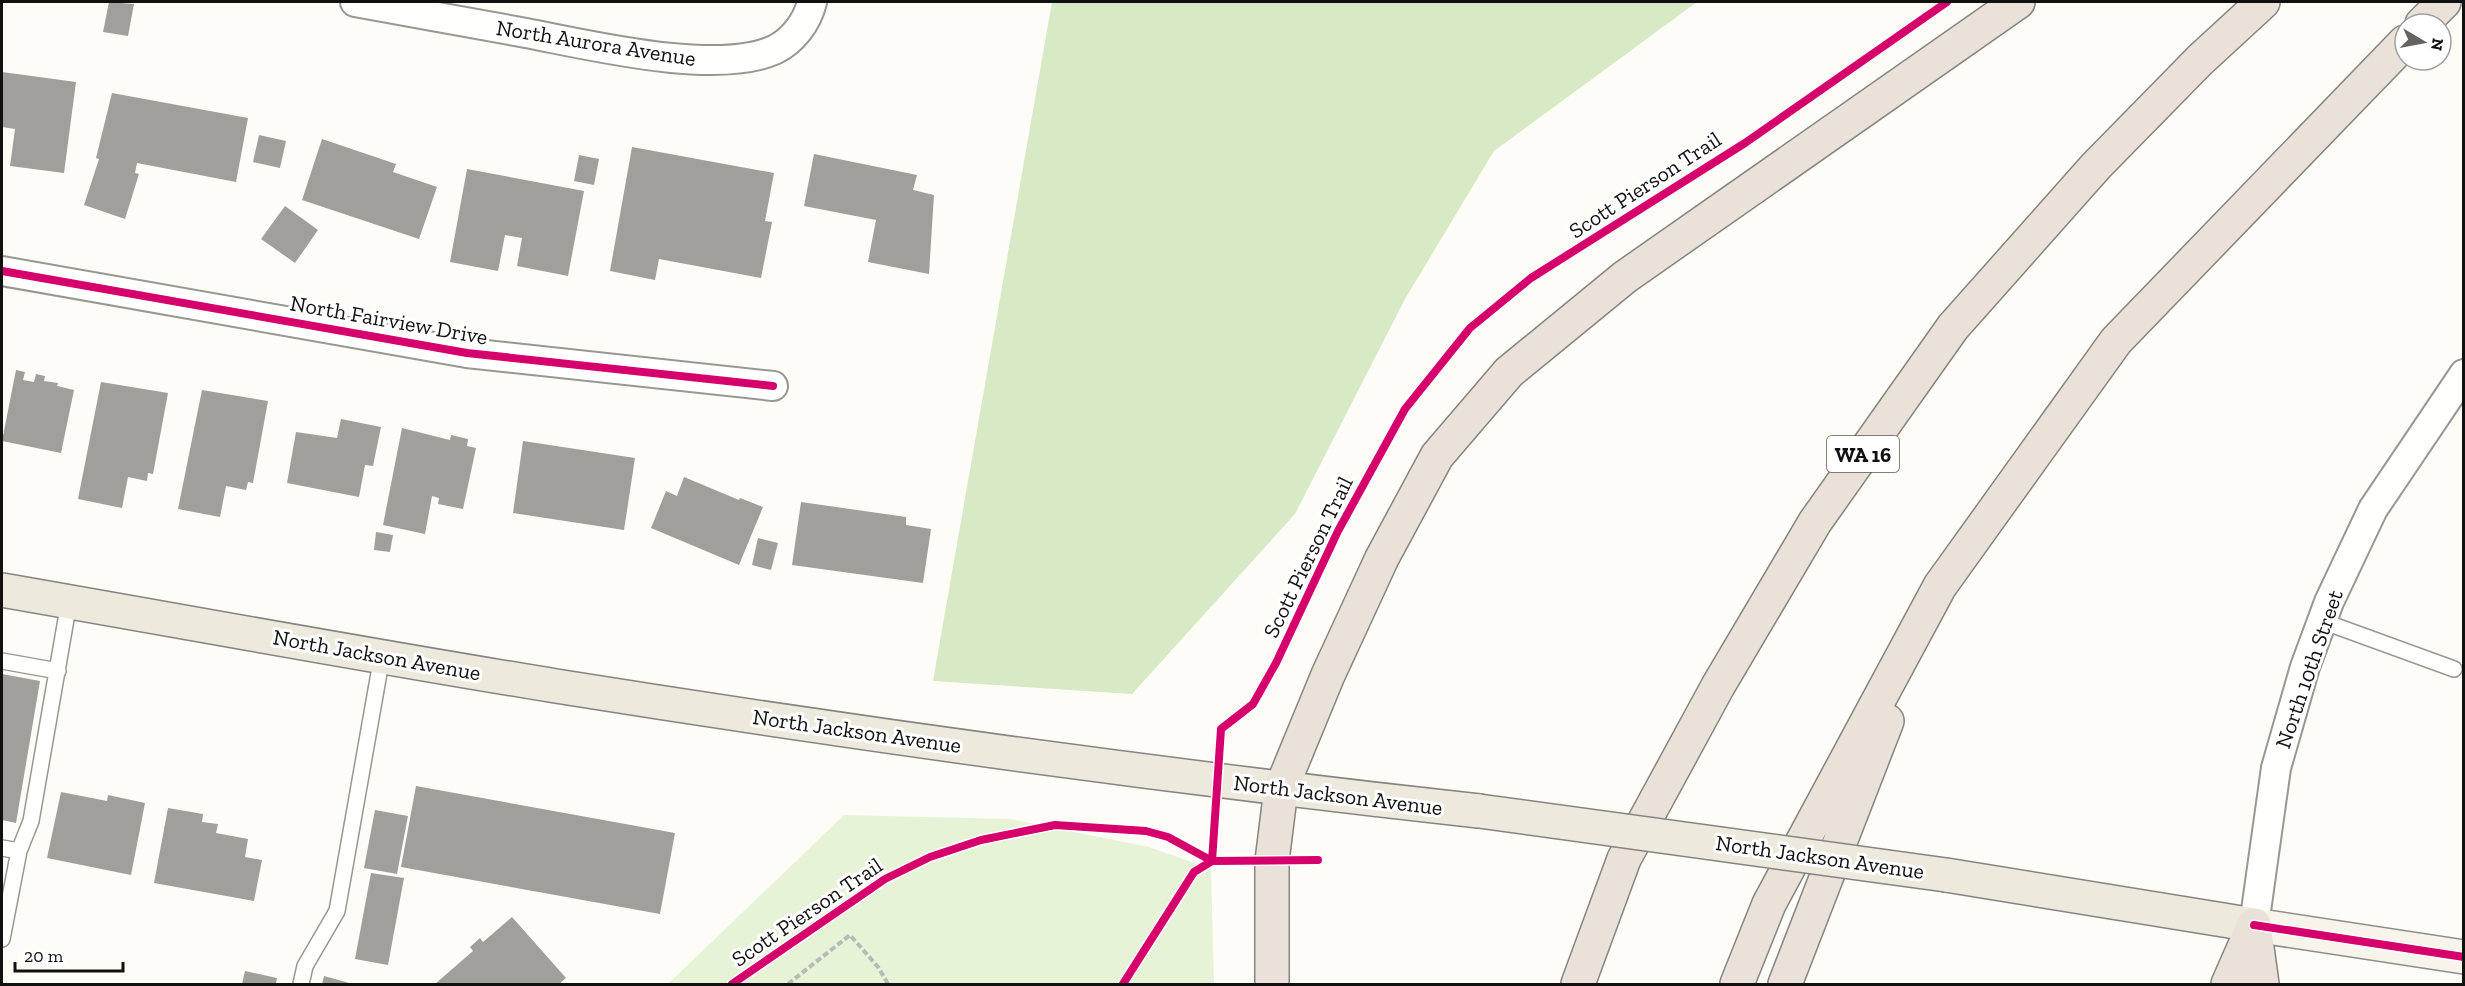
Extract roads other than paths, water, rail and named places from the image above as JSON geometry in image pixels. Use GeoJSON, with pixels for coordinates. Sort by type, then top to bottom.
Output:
{"type":"FeatureCollection","features":[{"type":"Feature","properties":{"kind":"highway"},"geometry":{"type":"LineString","coordinates":[[1272,984],[1272,861],[1281,789],[1328,675],[1382,558],[1437,456],[1509,372],[1625,277],[2018,2]]}},
{"type":"Feature","properties":{"kind":"highway","name":"WA 16"},"geometry":{"type":"LineString","coordinates":[[1578,984],[1624,859],[1718,686],[1815,522],[1953,327],[2096,166],[2200,60],[2263,2]]}},
{"type":"Feature","properties":{"kind":"highway"},"geometry":{"type":"LineString","coordinates":[[1737,984],[1769,904],[1940,586],[2115,341],[2393,54]]}},
{"type":"Feature","properties":{"kind":"highway"},"geometry":{"type":"LineString","coordinates":[[1785,984],[1940,586]]}},
{"type":"Feature","properties":{"kind":"highway"},"geometry":{"type":"LineString","coordinates":[[2228,984],[2254,925]]}},
{"type":"Feature","properties":{"kind":"highway"},"geometry":{"type":"LineString","coordinates":[[2254,925],[2262,984]]}},
{"type":"Feature","properties":{"kind":"main road","name":"North Jackson Avenue"},"geometry":{"type":"LineString","coordinates":[[2,590],[554,686],[887,737],[1281,789],[1479,811],[1855,861],[2463,957]]}},
{"type":"Feature","properties":{"kind":"street","name":"North Aurora Avenue"},"geometry":{"type":"LineString","coordinates":[[355,2],[591,46],[708,61],[743,58],[774,50],[796,35],[812,2]]}},
{"type":"Feature","properties":{"kind":"street","name":"North Fairview Drive"},"geometry":{"type":"LineString","coordinates":[[2,271],[467,353],[773,386]]}},
{"type":"Feature","properties":{"kind":"street","name":"North 10th Street"},"geometry":{"type":"LineString","coordinates":[[2254,925],[2276,768],[2305,667],[2322,621],[2373,509],[2463,374]]}},
{"type":"Feature","properties":{"kind":"lane"},"geometry":{"type":"LineString","coordinates":[[2,939],[19,851],[31,821],[69,602]]}},
{"type":"Feature","properties":{"kind":"lane"},"geometry":{"type":"LineString","coordinates":[[2322,621],[2454,669]]}},
{"type":"Feature","properties":{"kind":"lane"},"geometry":{"type":"LineString","coordinates":[[301,984],[305,966],[337,911],[382,656]]}},
{"type":"Feature","properties":{"kind":"lane"},"geometry":{"type":"LineString","coordinates":[[2,661],[58,671]]}},
{"type":"Feature","properties":{"kind":"lane"},"geometry":{"type":"LineString","coordinates":[[2,848],[19,851]]}}]}
